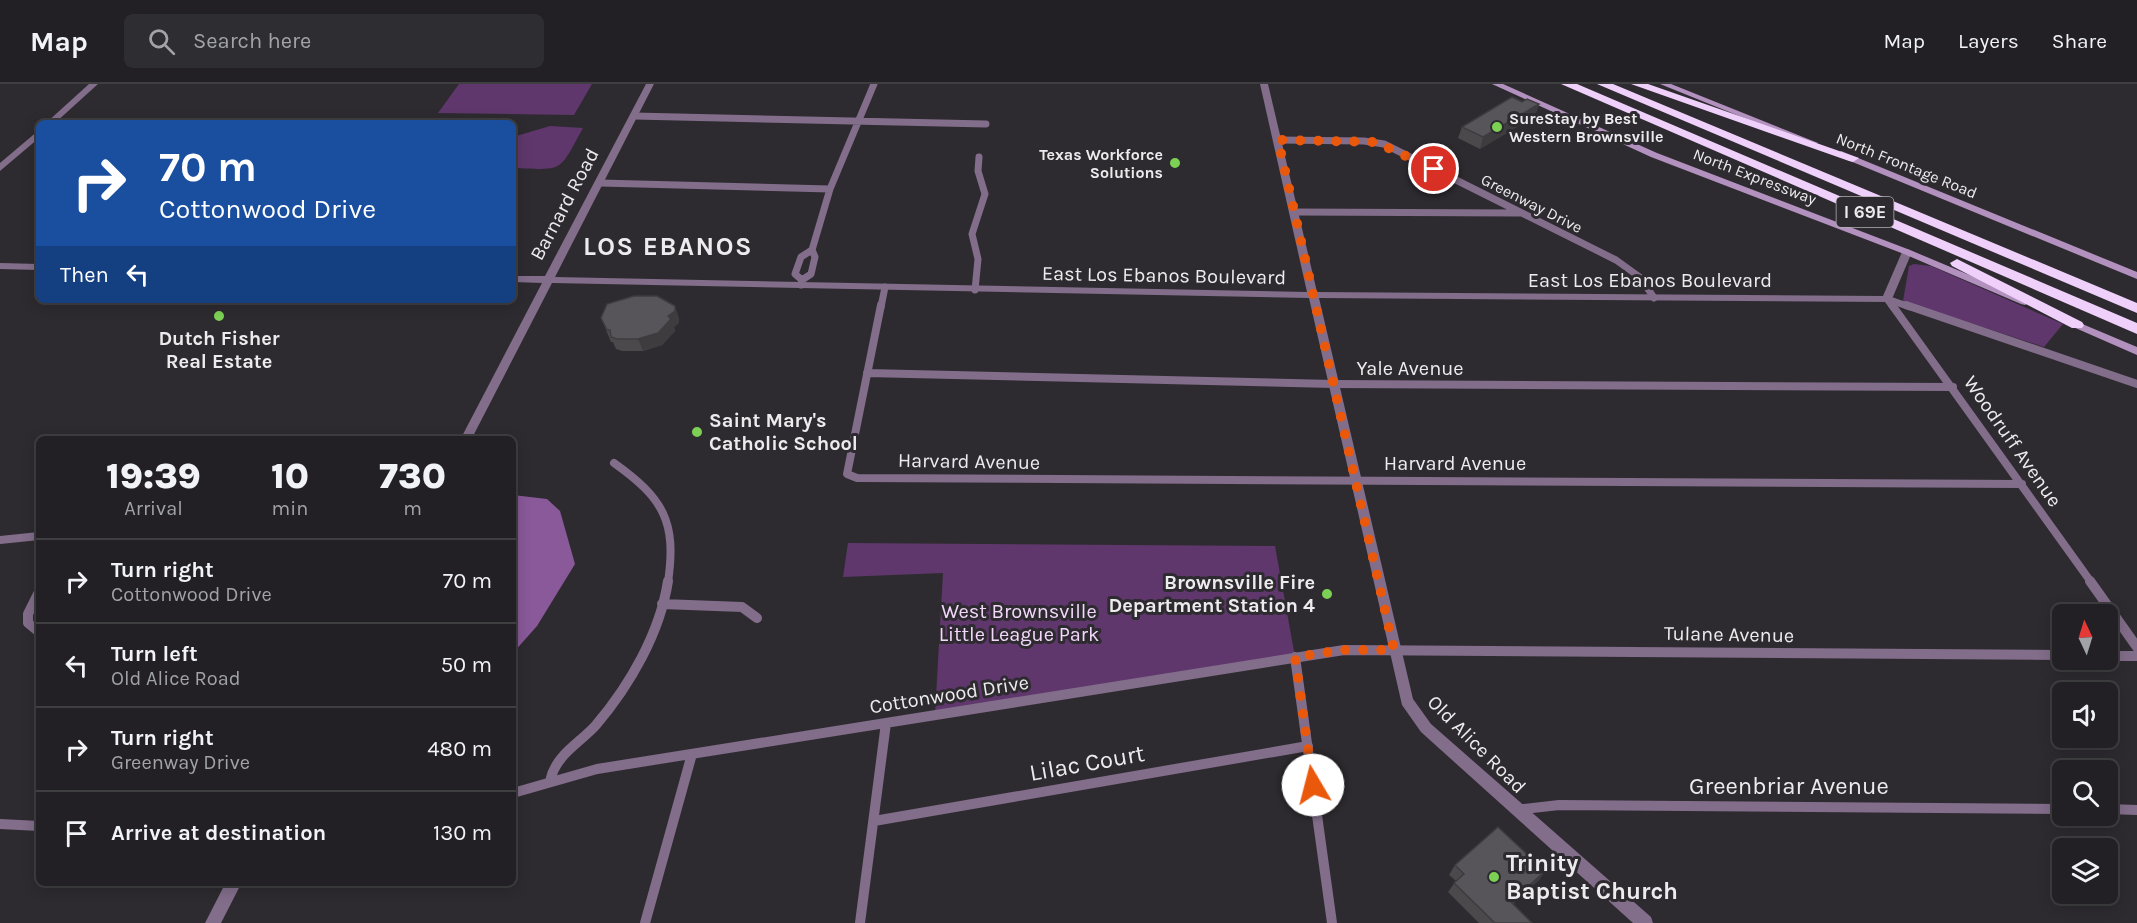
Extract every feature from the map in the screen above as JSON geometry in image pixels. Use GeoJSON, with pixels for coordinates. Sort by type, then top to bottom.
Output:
{"type":"FeatureCollection","features":[{"type":"Feature","properties":{"kind":"highway","name":"North Expressway"},"geometry":{"type":"LineString","coordinates":[[1566,84],[2137,328]]}},
{"type":"Feature","properties":{"kind":"highway","name":"North Expressway"},"geometry":{"type":"LineString","coordinates":[[1603,84],[2137,308]]}},
{"type":"Feature","properties":{"kind":"highway"},"geometry":{"type":"LineString","coordinates":[[1637,84],[1853,158]]}},
{"type":"Feature","properties":{"kind":"highway"},"geometry":{"type":"LineString","coordinates":[[1594,96],[1802,195],[1974,271],[2077,325]]}},
{"type":"Feature","properties":{"kind":"main road","name":"North Expressway"},"geometry":{"type":"LineString","coordinates":[[1496,84],[1654,155],[1907,252],[2137,351]]}},
{"type":"Feature","properties":{"kind":"main road","name":"North Frontage Road"},"geometry":{"type":"LineString","coordinates":[[1664,84],[1853,158],[2137,276]]}},
{"type":"Feature","properties":{"kind":"street"},"geometry":{"type":"LineString","coordinates":[[53,120],[94,84]]}},
{"type":"Feature","properties":{"kind":"street","name":"Barnard Road"},"geometry":{"type":"LineString","coordinates":[[467,436],[650,84]]}},
{"type":"Feature","properties":{"kind":"street"},"geometry":{"type":"LineString","coordinates":[[812,250],[801,257],[795,274],[802,283],[811,274],[815,257],[812,250],[830,189],[874,84]]}},
{"type":"Feature","properties":{"kind":"street","name":"Old Alice Road"},"geometry":{"type":"LineString","coordinates":[[1264,84],[1407,701],[1426,728],[1645,923]]}},
{"type":"Feature","properties":{"kind":"street"},"geometry":{"type":"LineString","coordinates":[[634,116],[986,124]]}},
{"type":"Feature","properties":{"kind":"street"},"geometry":{"type":"LineString","coordinates":[[0,168],[36,136]]}},
{"type":"Feature","properties":{"kind":"street","name":"Greenway Drive"},"geometry":{"type":"LineString","coordinates":[[1278,140],[1364,141],[1384,144],[1626,266],[1641,278],[1654,298]]}},
{"type":"Feature","properties":{"kind":"street"},"geometry":{"type":"LineString","coordinates":[[975,290],[978,259],[972,234],[985,194],[978,171],[979,157]]}},
{"type":"Feature","properties":{"kind":"street"},"geometry":{"type":"LineString","coordinates":[[600,183],[830,189]]}},
{"type":"Feature","properties":{"kind":"street"},"geometry":{"type":"LineString","coordinates":[[1293,212],[1522,213]]}},
{"type":"Feature","properties":{"kind":"street"},"geometry":{"type":"LineString","coordinates":[[1907,252],[1887,299],[2137,384]]}},
{"type":"Feature","properties":{"kind":"street"},"geometry":{"type":"LineString","coordinates":[[0,266],[36,267]]}},
{"type":"Feature","properties":{"kind":"street","name":"East Los Ebanos Boulevard"},"geometry":{"type":"LineString","coordinates":[[516,279],[802,283],[975,290],[1312,295],[1887,299]]}},
{"type":"Feature","properties":{"kind":"street"},"geometry":{"type":"LineString","coordinates":[[867,373],[885,287]]}},
{"type":"Feature","properties":{"kind":"street","name":"Woodruff Avenue"},"geometry":{"type":"LineString","coordinates":[[1887,299],[1953,387],[2137,647]]}},
{"type":"Feature","properties":{"kind":"street","name":"Yale Avenue"},"geometry":{"type":"LineString","coordinates":[[867,373],[1333,384],[1953,387]]}},
{"type":"Feature","properties":{"kind":"street","name":"Harvard Avenue"},"geometry":{"type":"LineString","coordinates":[[867,373],[849,460],[848,474],[851,477],[1147,482],[2022,484]]}},
{"type":"Feature","properties":{"kind":"street"},"geometry":{"type":"LineString","coordinates":[[550,781],[553,766],[565,750],[592,729],[632,678],[650,643],[662,603],[671,546],[668,519],[648,489],[614,463]]}},
{"type":"Feature","properties":{"kind":"street"},"geometry":{"type":"LineString","coordinates":[[0,540],[36,536]]}},
{"type":"Feature","properties":{"kind":"street"},"geometry":{"type":"LineString","coordinates":[[36,598],[28,614],[28,623],[36,630]]}},
{"type":"Feature","properties":{"kind":"street"},"geometry":{"type":"LineString","coordinates":[[662,603],[741,607],[757,618]]}},
{"type":"Feature","properties":{"kind":"street","name":"Cottonwood Drive"},"geometry":{"type":"LineString","coordinates":[[516,793],[597,768],[1295,657],[1344,650],[1394,650]]}},
{"type":"Feature","properties":{"kind":"street","name":"Tulane Avenue"},"geometry":{"type":"LineString","coordinates":[[1394,650],[2052,655]]}},
{"type":"Feature","properties":{"kind":"street"},"geometry":{"type":"LineString","coordinates":[[2118,656],[2137,656]]}},
{"type":"Feature","properties":{"kind":"street"},"geometry":{"type":"LineString","coordinates":[[1295,657],[1332,923]]}},
{"type":"Feature","properties":{"kind":"street"},"geometry":{"type":"LineString","coordinates":[[860,923],[886,723]]}},
{"type":"Feature","properties":{"kind":"street","name":"Lilac Court"},"geometry":{"type":"LineString","coordinates":[[874,821],[1308,746]]}},
{"type":"Feature","properties":{"kind":"street"},"geometry":{"type":"LineString","coordinates":[[645,923],[692,754]]}},
{"type":"Feature","properties":{"kind":"street","name":"Greenbriar Avenue"},"geometry":{"type":"LineString","coordinates":[[1516,810],[1559,805],[2052,809]]}},
{"type":"Feature","properties":{"kind":"street"},"geometry":{"type":"LineString","coordinates":[[2118,809],[2137,810]]}},
{"type":"Feature","properties":{"kind":"street"},"geometry":{"type":"LineString","coordinates":[[0,824],[36,826]]}},
{"type":"Feature","properties":{"kind":"street"},"geometry":{"type":"LineString","coordinates":[[213,923],[232,886]]}},
{"type":"Feature","properties":{"kind":"green space"},"geometry":{"type":"Polygon","coordinates":[[[459,84],[592,84],[574,115],[438,113],[459,84]]]}},
{"type":"Feature","properties":{"kind":"green space"},"geometry":{"type":"Polygon","coordinates":[[[550,126],[583,128],[564,161],[551,168],[516,168],[516,136],[550,126]]]}},
{"type":"Feature","properties":{"kind":"green space"},"geometry":{"type":"Polygon","coordinates":[[[1914,264],[1931,266],[2063,324],[2044,347],[1903,301],[1909,266],[1914,264]]]}},
{"type":"Feature","properties":{"kind":"green space","name":"West Brownsville Little League Park"},"geometry":{"type":"Polygon","coordinates":[[[848,543],[1275,546],[1295,657],[935,715],[943,573],[843,577],[848,543]]]}},
{"type":"Feature","properties":{"kind":"shaded area"},"geometry":{"type":"Polygon","coordinates":[[[516,495],[547,499],[560,511],[575,564],[537,626],[516,650],[516,495]]]}},
{"type":"Feature","properties":{"kind":"building"},"geometry":{"type":"Polygon","coordinates":[[[1512,97],[1522,102],[1527,99],[1539,104],[1483,137],[1462,127],[1512,97]]]}},
{"type":"Feature","properties":{"kind":"building"},"geometry":{"type":"Polygon","coordinates":[[[634,296],[657,296],[675,306],[675,311],[668,316],[671,319],[658,333],[638,339],[611,337],[610,330],[607,330],[601,318],[607,304],[634,296]]]}},
{"type":"Feature","properties":{"kind":"building","name":"Trinity Baptist Church"},"geometry":{"type":"Polygon","coordinates":[[[1498,827],[1545,871],[1511,902],[1532,923],[1495,923],[1454,883],[1464,874],[1455,865],[1498,827]]]}},
{"type":"Feature","properties":{"kind":"place","name":"SureStay by Best Western Brownsville"},"geometry":{"type":"Point","coordinates":[1497,127]}},
{"type":"Feature","properties":{"kind":"place","name":"Texas Workforce Solutions"},"geometry":{"type":"Point","coordinates":[1175,163]}},
{"type":"Feature","properties":{"kind":"place","name":"Dutch Fisher Real Estate"},"geometry":{"type":"Point","coordinates":[219,316]}},
{"type":"Feature","properties":{"kind":"place","name":"Saint Mary's Catholic School"},"geometry":{"type":"Point","coordinates":[697,432]}},
{"type":"Feature","properties":{"kind":"place","name":"Brownsville Fire Department Station 4"},"geometry":{"type":"Point","coordinates":[1327,594]}},
{"type":"Feature","properties":{"kind":"place","name":"Trinity Baptist Church"},"geometry":{"type":"Point","coordinates":[1494,877]}},
{"type":"Feature","properties":{"kind":"district","name":"LOS EBANOS"},"geometry":{"type":"Point","coordinates":[668,246]}},
{"type":"Feature","properties":{"kind":"route"},"geometry":{"type":"LineString","coordinates":[[1313,785],[1295,657],[1344,650],[1394,650],[1278,140],[1375,142],[1384,144],[1434,169]]}}]}
